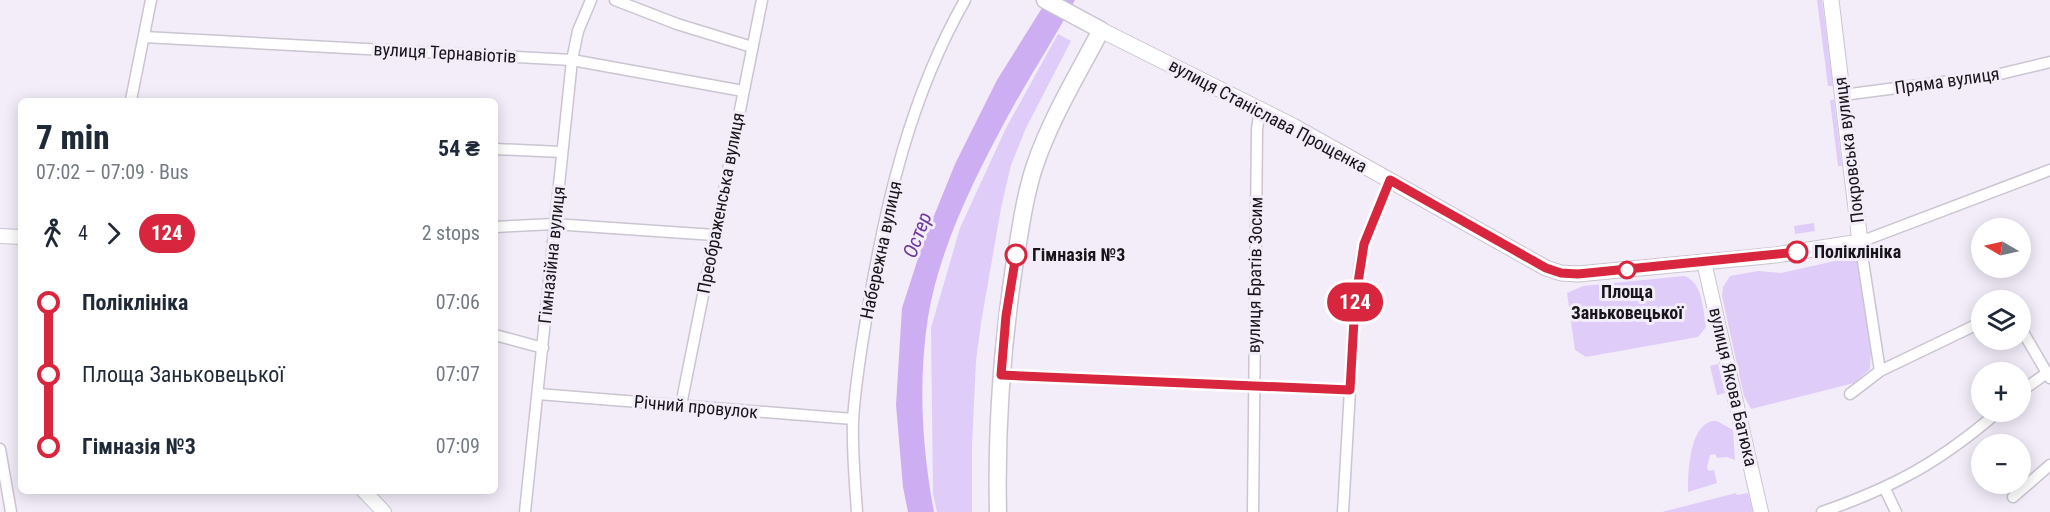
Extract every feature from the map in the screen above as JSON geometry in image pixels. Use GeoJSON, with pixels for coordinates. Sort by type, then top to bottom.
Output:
{"type":"FeatureCollection","features":[{"type":"Feature","properties":{"kind":"main road","name":"вулиця Станіслава Прощенка"},"geometry":{"type":"LineString","coordinates":[[1045,0],[1260,110],[1553,270],[1578,274],[1704,262]]}},
{"type":"Feature","properties":{"kind":"main road","name":"Покровська вулиця"},"geometry":{"type":"LineString","coordinates":[[1831,0],[1860,242]]}},
{"type":"Feature","properties":{"kind":"main road"},"geometry":{"type":"LineString","coordinates":[[998,512],[1001,375],[1006,316],[1029,184],[1046,137],[1101,30]]}},
{"type":"Feature","properties":{"kind":"main road"},"geometry":{"type":"LineString","coordinates":[[1704,262],[1776,255],[1860,242]]}},
{"type":"Feature","properties":{"kind":"street"},"geometry":{"type":"LineString","coordinates":[[131,98],[151,0]]}},
{"type":"Feature","properties":{"kind":"street","name":"Гімназійна вулиця"},"geometry":{"type":"LineString","coordinates":[[525,512],[572,60],[578,31],[591,0]]}},
{"type":"Feature","properties":{"kind":"street"},"geometry":{"type":"LineString","coordinates":[[615,0],[676,24],[752,47]]}},
{"type":"Feature","properties":{"kind":"street","name":"Преображенська вулиця"},"geometry":{"type":"LineString","coordinates":[[681,405],[762,0]]}},
{"type":"Feature","properties":{"kind":"street","name":"Набережна вулиця"},"geometry":{"type":"LineString","coordinates":[[857,512],[853,419],[875,262],[897,169],[926,80],[965,0]]}},
{"type":"Feature","properties":{"kind":"street","name":"вулиця Тернавіотів"},"geometry":{"type":"LineString","coordinates":[[144,37],[572,60],[743,91]]}},
{"type":"Feature","properties":{"kind":"street","name":"Пряма вулиця"},"geometry":{"type":"LineString","coordinates":[[1843,95],[1996,75],[2050,62]]}},
{"type":"Feature","properties":{"kind":"street","name":"вулиця Братів Зосим"},"geometry":{"type":"LineString","coordinates":[[1253,512],[1257,129],[1260,110]]}},
{"type":"Feature","properties":{"kind":"street"},"geometry":{"type":"LineString","coordinates":[[498,149],[562,152]]}},
{"type":"Feature","properties":{"kind":"street"},"geometry":{"type":"LineString","coordinates":[[1860,242],[2050,170]]}},
{"type":"Feature","properties":{"kind":"street"},"geometry":{"type":"LineString","coordinates":[[1344,512],[1355,302],[1362,254],[1390,180]]}},
{"type":"Feature","properties":{"kind":"street"},"geometry":{"type":"LineString","coordinates":[[498,226],[554,224],[714,235]]}},
{"type":"Feature","properties":{"kind":"street"},"geometry":{"type":"LineString","coordinates":[[0,236],[18,237]]}},
{"type":"Feature","properties":{"kind":"street","name":"Покровська вулиця"},"geometry":{"type":"LineString","coordinates":[[1860,242],[1880,371]]}},
{"type":"Feature","properties":{"kind":"street","name":"вулиця Якова Батюка"},"geometry":{"type":"LineString","coordinates":[[1704,262],[1761,512]]}},
{"type":"Feature","properties":{"kind":"street"},"geometry":{"type":"LineString","coordinates":[[1850,394],[1880,371],[1971,327]]}},
{"type":"Feature","properties":{"kind":"street"},"geometry":{"type":"LineString","coordinates":[[498,336],[543,348]]}},
{"type":"Feature","properties":{"kind":"street"},"geometry":{"type":"LineString","coordinates":[[2031,346],[2048,376],[2031,386]]}},
{"type":"Feature","properties":{"kind":"street"},"geometry":{"type":"LineString","coordinates":[[1001,375],[1350,390]]}},
{"type":"Feature","properties":{"kind":"street","name":"Річний провулок"},"geometry":{"type":"LineString","coordinates":[[538,394],[853,419]]}},
{"type":"Feature","properties":{"kind":"street"},"geometry":{"type":"LineString","coordinates":[[1822,512],[1885,489],[1943,456],[1985,422]]}},
{"type":"Feature","properties":{"kind":"street"},"geometry":{"type":"LineString","coordinates":[[0,448],[10,512]]}},
{"type":"Feature","properties":{"kind":"street"},"geometry":{"type":"LineString","coordinates":[[2013,497],[2050,465]]}},
{"type":"Feature","properties":{"kind":"street"},"geometry":{"type":"LineString","coordinates":[[1885,489],[1896,512]]}},
{"type":"Feature","properties":{"kind":"street"},"geometry":{"type":"LineString","coordinates":[[367,494],[384,512]]}},
{"type":"Feature","properties":{"kind":"shaded area","name":"Остер"},"geometry":{"type":"Polygon","coordinates":[[[1047,0],[1075,0],[984,162],[960,212],[941,264],[928,317],[922,390],[924,439],[934,512],[908,512],[903,487],[896,405],[902,308],[923,243],[955,164],[997,80],[1047,0]]]}},
{"type":"Feature","properties":{"kind":"shaded area"},"geometry":{"type":"Polygon","coordinates":[[[1817,0],[1822,0],[1833,86],[1828,86],[1817,0]]]}},
{"type":"Feature","properties":{"kind":"shaded area"},"geometry":{"type":"Polygon","coordinates":[[[1058,34],[1071,41],[1026,128],[1011,165],[1001,208],[976,361],[972,512],[937,512],[933,494],[931,328],[960,228],[1006,128],[1058,34]]]}},
{"type":"Feature","properties":{"kind":"shaded area"},"geometry":{"type":"Polygon","coordinates":[[[1830,100],[1834,100],[1842,166],[1838,166],[1830,100]]]}},
{"type":"Feature","properties":{"kind":"shaded area"},"geometry":{"type":"Polygon","coordinates":[[[1814,223],[1815,231],[1795,234],[1794,226],[1814,223]]]}},
{"type":"Feature","properties":{"kind":"shaded area"},"geometry":{"type":"Polygon","coordinates":[[[1857,256],[1871,350],[1870,369],[1854,383],[1751,409],[1744,396],[1722,296],[1723,287],[1730,276],[1758,271],[1781,273],[1857,256]]]}},
{"type":"Feature","properties":{"kind":"shaded area"},"geometry":{"type":"Polygon","coordinates":[[[1684,276],[1695,284],[1701,297],[1706,327],[1698,337],[1586,357],[1575,350],[1567,293],[1583,286],[1684,276]]]}},
{"type":"Feature","properties":{"kind":"shaded area"},"geometry":{"type":"Polygon","coordinates":[[[1718,364],[1725,393],[1717,395],[1710,366],[1718,364]]]}},
{"type":"Feature","properties":{"kind":"shaded area"},"geometry":{"type":"Polygon","coordinates":[[[1717,421],[1733,430],[1735,460],[1727,457],[1717,458],[1715,454],[1710,455],[1707,468],[1709,471],[1714,470],[1717,483],[1688,492],[1691,451],[1694,441],[1704,425],[1717,421]]]}},
{"type":"Feature","properties":{"kind":"shaded area"},"geometry":{"type":"Polygon","coordinates":[[[1736,493],[1737,495],[1748,493],[1753,512],[1662,512],[1736,493]]]}},
{"type":"Feature","properties":{"kind":"bus line","name":"124"},"geometry":{"type":"LineString","coordinates":[[1016,255],[1006,316],[1001,375],[1350,390],[1355,302],[1360,264],[1364,244],[1390,180],[1546,268],[1561,273],[1578,274],[1797,252]]}},
{"type":"Feature","properties":{"kind":"place","name":"Поліклініка"},"geometry":{"type":"Point","coordinates":[1797,252]}},
{"type":"Feature","properties":{"kind":"place","name":"Гімназія №3"},"geometry":{"type":"Point","coordinates":[1016,255]}},
{"type":"Feature","properties":{"kind":"place","name":"Площа Заньковецької"},"geometry":{"type":"Point","coordinates":[1627,270]}}]}
